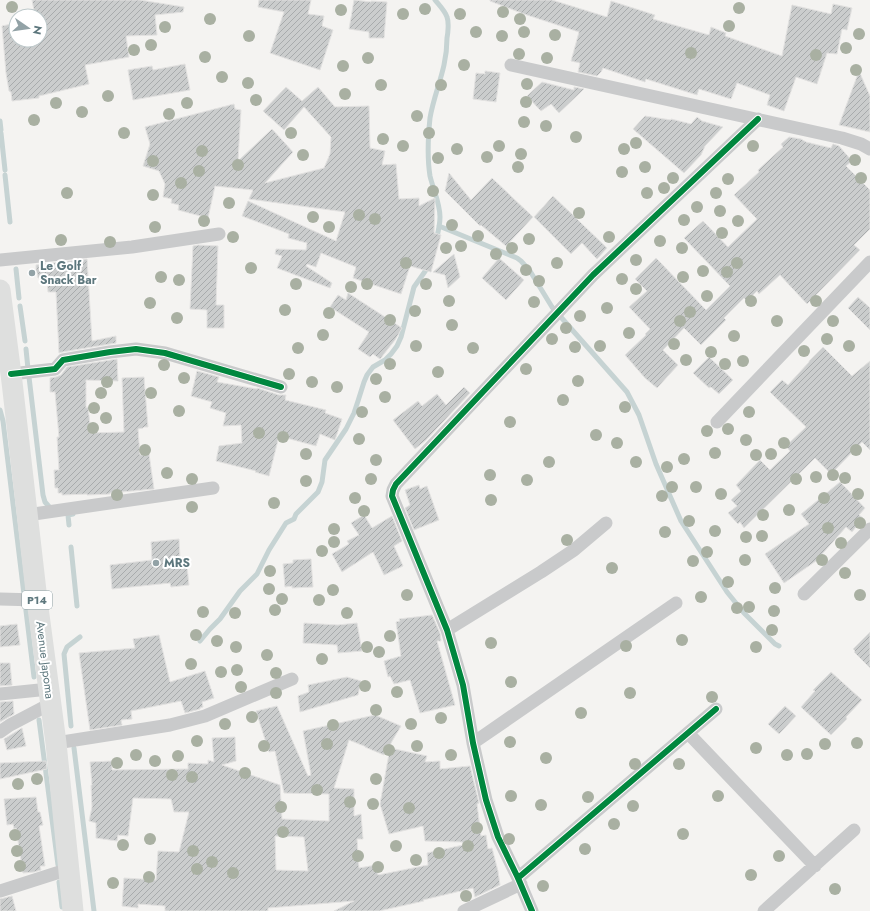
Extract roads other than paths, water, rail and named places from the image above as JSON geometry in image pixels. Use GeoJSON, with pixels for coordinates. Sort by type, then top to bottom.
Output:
{"type":"FeatureCollection","features":[{"type":"Feature","properties":{"kind":"main road","name":"Avenue Japoma"},"geometry":{"type":"LineString","coordinates":[[0,290],[8,380],[56,743],[73,911]]}},
{"type":"Feature","properties":{"kind":"street"},"geometry":{"type":"LineString","coordinates":[[511,65],[842,138],[861,144],[870,149]]}},
{"type":"Feature","properties":{"kind":"street"},"geometry":{"type":"LineString","coordinates":[[532,911],[520,881],[498,837],[486,800],[473,743],[463,685],[447,630],[392,496],[393,490],[396,484],[594,275],[758,119]]}},
{"type":"Feature","properties":{"kind":"street"},"geometry":{"type":"LineString","coordinates":[[0,260],[132,247],[219,234]]}},
{"type":"Feature","properties":{"kind":"street"},"geometry":{"type":"LineString","coordinates":[[716,422],[870,262]]}},
{"type":"Feature","properties":{"kind":"street"},"geometry":{"type":"LineString","coordinates":[[8,380],[55,369],[64,360],[110,352],[136,350],[165,353],[281,387]]}},
{"type":"Feature","properties":{"kind":"street"},"geometry":{"type":"LineString","coordinates":[[27,515],[213,488]]}},
{"type":"Feature","properties":{"kind":"street"},"geometry":{"type":"LineString","coordinates":[[447,630],[542,572],[574,550],[606,523]]}},
{"type":"Feature","properties":{"kind":"street"},"geometry":{"type":"LineString","coordinates":[[804,594],[870,529]]}},
{"type":"Feature","properties":{"kind":"street"},"geometry":{"type":"LineString","coordinates":[[0,599],[37,600]]}},
{"type":"Feature","properties":{"kind":"street"},"geometry":{"type":"LineString","coordinates":[[473,743],[676,603]]}},
{"type":"Feature","properties":{"kind":"street"},"geometry":{"type":"LineString","coordinates":[[56,743],[177,723],[205,716],[292,679]]}},
{"type":"Feature","properties":{"kind":"street"},"geometry":{"type":"LineString","coordinates":[[0,694],[50,696]]}},
{"type":"Feature","properties":{"kind":"street"},"geometry":{"type":"LineString","coordinates":[[0,732],[50,696]]}},
{"type":"Feature","properties":{"kind":"street"},"geometry":{"type":"LineString","coordinates":[[464,911],[520,881],[716,709]]}},
{"type":"Feature","properties":{"kind":"street"},"geometry":{"type":"LineString","coordinates":[[688,733],[815,866]]}},
{"type":"Feature","properties":{"kind":"street"},"geometry":{"type":"LineString","coordinates":[[764,911],[854,830]]}},
{"type":"Feature","properties":{"kind":"street"},"geometry":{"type":"LineString","coordinates":[[0,890],[69,869]]}},
{"type":"Feature","properties":{"kind":"waterway"},"geometry":{"type":"LineString","coordinates":[[435,0],[442,8],[448,19],[447,48],[431,111],[429,132],[429,169],[440,212],[440,223],[436,241]]}},
{"type":"Feature","properties":{"kind":"waterway"},"geometry":{"type":"LineString","coordinates":[[0,121],[1,130]]}},
{"type":"Feature","properties":{"kind":"waterway"},"geometry":{"type":"LineString","coordinates":[[1,133],[5,170]]}},
{"type":"Feature","properties":{"kind":"waterway"},"geometry":{"type":"LineString","coordinates":[[5,175],[10,222]]}},
{"type":"Feature","properties":{"kind":"waterway"},"geometry":{"type":"LineString","coordinates":[[439,226],[517,258],[530,271],[552,307],[627,392],[639,415],[656,464],[681,521],[727,592],[744,613],[775,644],[779,646]]}},
{"type":"Feature","properties":{"kind":"waterway"},"geometry":{"type":"LineString","coordinates":[[200,641],[220,619],[240,591],[257,574],[269,550],[286,523],[294,519],[296,514],[318,492],[322,482],[325,460],[346,429],[354,413],[367,375],[373,367],[385,360],[397,346],[401,337],[414,287],[426,270],[427,265]]}},
{"type":"Feature","properties":{"kind":"waterway"},"geometry":{"type":"LineString","coordinates":[[16,269],[19,298]]}},
{"type":"Feature","properties":{"kind":"waterway"},"geometry":{"type":"LineString","coordinates":[[20,306],[25,341]]}},
{"type":"Feature","properties":{"kind":"waterway"},"geometry":{"type":"LineString","coordinates":[[26,349],[28,369]]}},
{"type":"Feature","properties":{"kind":"waterway"},"geometry":{"type":"LineString","coordinates":[[29,377],[43,495],[45,502],[52,510]]}},
{"type":"Feature","properties":{"kind":"waterway"},"geometry":{"type":"LineString","coordinates":[[0,410],[3,421],[34,677]]}},
{"type":"Feature","properties":{"kind":"waterway"},"geometry":{"type":"LineString","coordinates":[[69,525],[68,515],[73,514]]}},
{"type":"Feature","properties":{"kind":"waterway"},"geometry":{"type":"LineString","coordinates":[[71,547],[77,606]]}},
{"type":"Feature","properties":{"kind":"waterway"},"geometry":{"type":"LineString","coordinates":[[71,726],[64,654],[67,647],[80,637]]}},
{"type":"Feature","properties":{"kind":"waterway"},"geometry":{"type":"LineString","coordinates":[[39,720],[58,865]]}},
{"type":"Feature","properties":{"kind":"waterway"},"geometry":{"type":"LineString","coordinates":[[74,748],[94,911]]}},
{"type":"Feature","properties":{"kind":"waterway"},"geometry":{"type":"LineString","coordinates":[[59,882],[62,907]]}},
{"type":"Feature","properties":{"kind":"place","name":"Le Golf Snack Bar"},"geometry":{"type":"Point","coordinates":[32,273]}},
{"type":"Feature","properties":{"kind":"place","name":"MRS"},"geometry":{"type":"Point","coordinates":[156,563]}}]}
